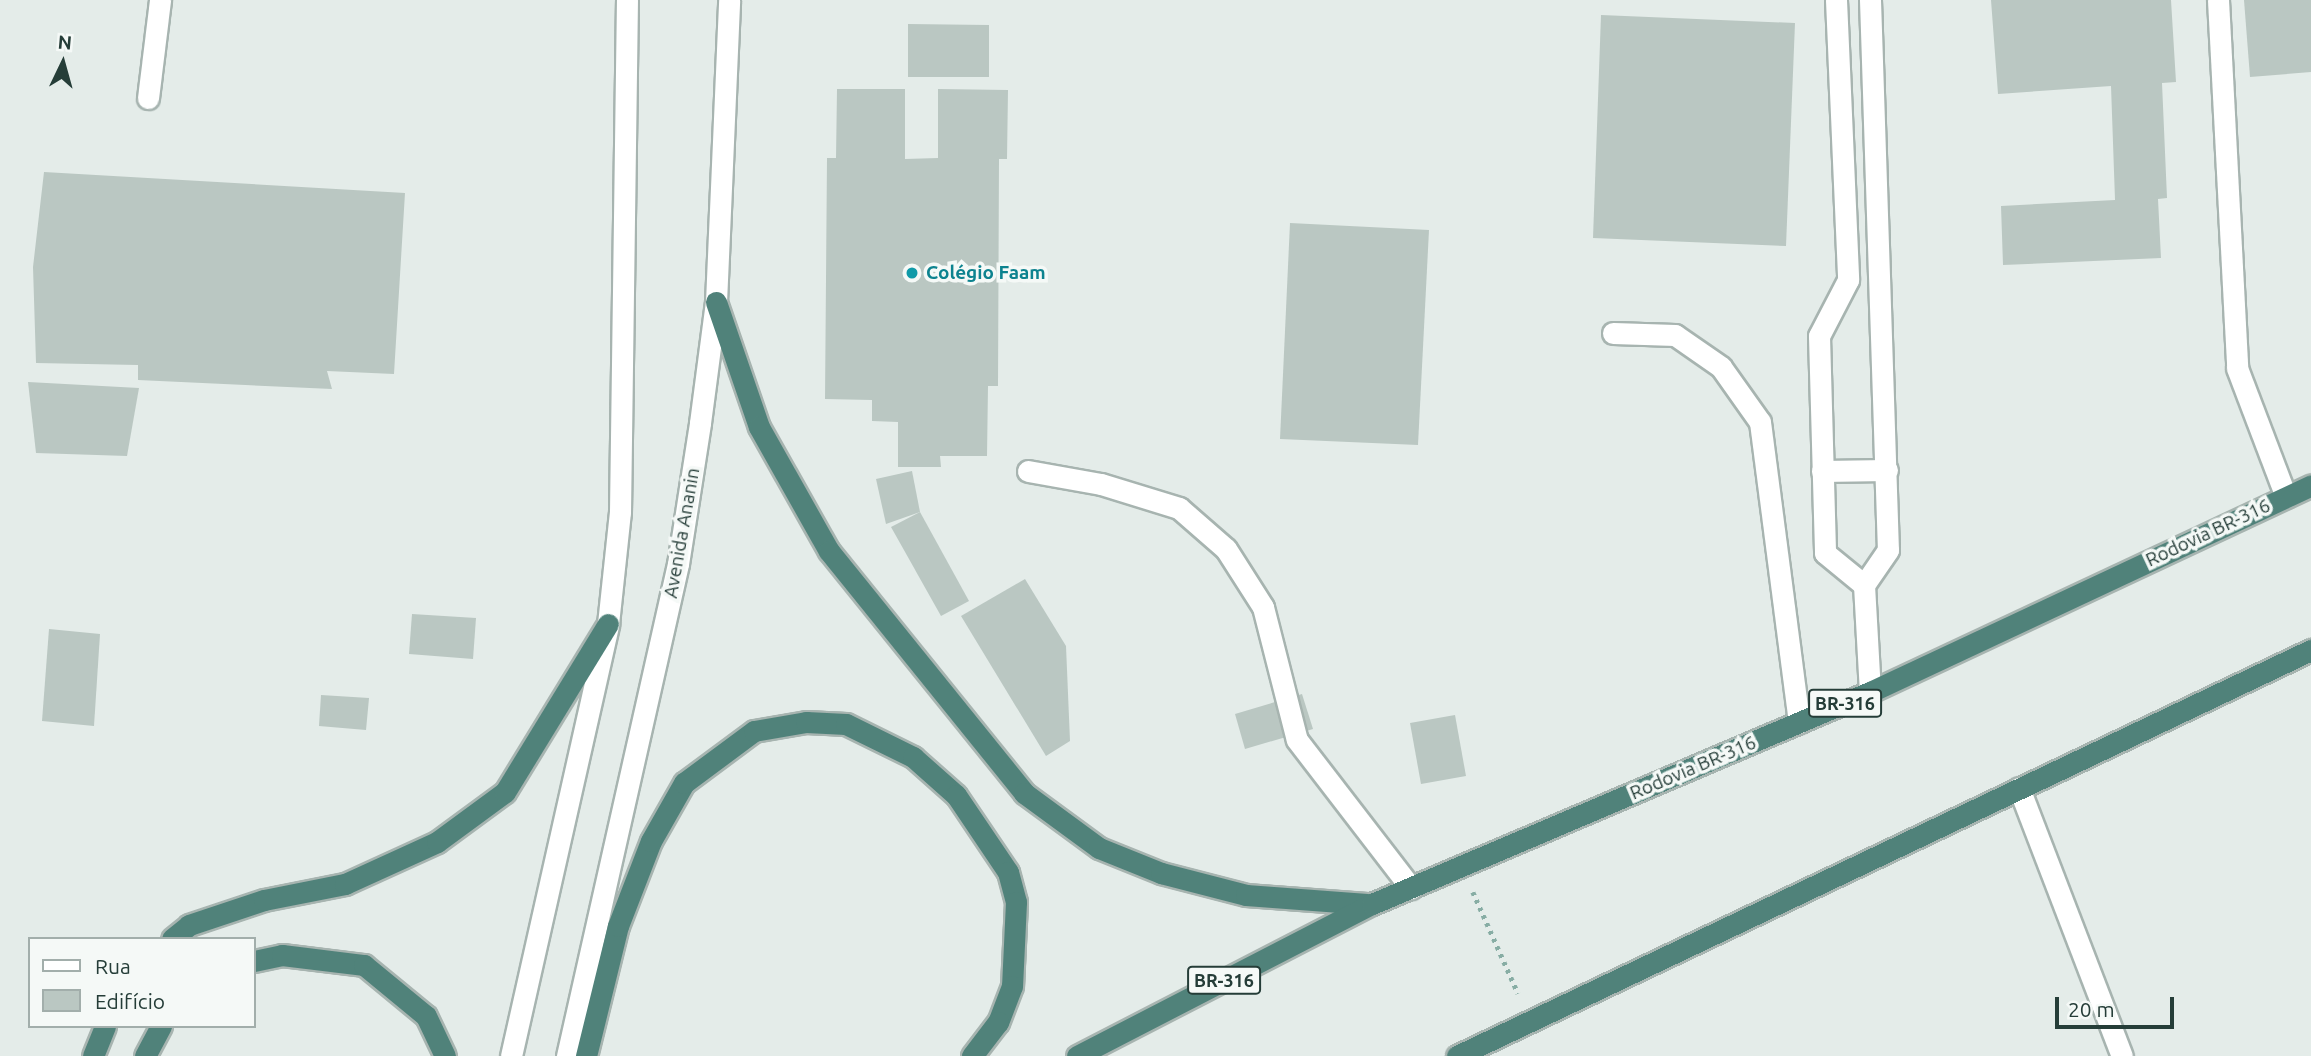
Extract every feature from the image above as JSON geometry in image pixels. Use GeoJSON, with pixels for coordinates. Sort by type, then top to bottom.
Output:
{"type":"FeatureCollection","features":[{"type":"Feature","properties":{"kind":"highway"},"geometry":{"type":"LineString","coordinates":[[716,302],[759,427],[829,551],[1024,793],[1099,848],[1161,873],[1246,895],[1372,904]]}},
{"type":"Feature","properties":{"kind":"highway","name":"Rodovia BR-316"},"geometry":{"type":"LineString","coordinates":[[1077,1056],[1372,904],[1870,692],[2311,485]]}},
{"type":"Feature","properties":{"kind":"highway"},"geometry":{"type":"LineString","coordinates":[[174,937],[189,925],[264,900],[345,884],[437,842],[505,792],[608,624]]}},
{"type":"Feature","properties":{"kind":"highway"},"geometry":{"type":"LineString","coordinates":[[1457,1056],[1532,1023],[2311,650]]}},
{"type":"Feature","properties":{"kind":"highway"},"geometry":{"type":"LineString","coordinates":[[586,1056],[618,926],[651,841],[684,783],[754,731],[806,722],[846,724],[913,757],[956,795],[1008,873],[1016,902],[1012,986],[998,1022],[972,1056]]}},
{"type":"Feature","properties":{"kind":"highway"},"geometry":{"type":"LineString","coordinates":[[256,961],[282,955],[364,965],[426,1016],[445,1056]]}},
{"type":"Feature","properties":{"kind":"highway"},"geometry":{"type":"LineString","coordinates":[[93,1056],[104,1028]]}},
{"type":"Feature","properties":{"kind":"highway"},"geometry":{"type":"LineString","coordinates":[[145,1056],[160,1028]]}},
{"type":"Feature","properties":{"kind":"main road"},"geometry":{"type":"LineString","coordinates":[[148,98],[160,0]]}},
{"type":"Feature","properties":{"kind":"main road"},"geometry":{"type":"LineString","coordinates":[[511,1056],[608,624],[620,512],[627,0]]}},
{"type":"Feature","properties":{"kind":"main road","name":"Avenida Ananin"},"geometry":{"type":"LineString","coordinates":[[567,1056],[678,564],[716,302],[729,0]]}},
{"type":"Feature","properties":{"kind":"main road"},"geometry":{"type":"LineString","coordinates":[[1836,0],[1849,280],[1819,336],[1825,553],[1864,585]]}},
{"type":"Feature","properties":{"kind":"main road"},"geometry":{"type":"LineString","coordinates":[[1870,0],[1888,551],[1864,585],[1870,692]]}},
{"type":"Feature","properties":{"kind":"main road"},"geometry":{"type":"LineString","coordinates":[[2217,0],[2237,368],[2286,497]]}},
{"type":"Feature","properties":{"kind":"main road"},"geometry":{"type":"LineString","coordinates":[[1849,280],[1881,279]]}},
{"type":"Feature","properties":{"kind":"main road"},"geometry":{"type":"LineString","coordinates":[[1613,333],[1675,335],[1721,368],[1760,422],[1799,722]]}},
{"type":"Feature","properties":{"kind":"main road"},"geometry":{"type":"LineString","coordinates":[[1822,471],[1887,470]]}},
{"type":"Feature","properties":{"kind":"main road"},"geometry":{"type":"LineString","coordinates":[[1028,471],[1101,484],[1179,508],[1226,549],[1263,607],[1297,740],[1411,888]]}},
{"type":"Feature","properties":{"kind":"main road"},"geometry":{"type":"LineString","coordinates":[[2019,788],[2122,1056]]}},
{"type":"Feature","properties":{"kind":"path"},"geometry":{"type":"LineString","coordinates":[[1462,867],[1532,1023]]}},
{"type":"Feature","properties":{"kind":"building"},"geometry":{"type":"Polygon","coordinates":[[[1991,0],[2171,0],[2176,82],[2162,83],[2167,198],[2158,199],[2161,258],[2003,265],[2001,206],[2115,200],[2111,86],[1998,94],[1991,0]]]}},
{"type":"Feature","properties":{"kind":"building"},"geometry":{"type":"Polygon","coordinates":[[[2244,0],[2311,0],[2311,72],[2250,77],[2244,0]]]}},
{"type":"Feature","properties":{"kind":"building"},"geometry":{"type":"Polygon","coordinates":[[[1601,15],[1795,23],[1786,246],[1593,238],[1601,15]]]}},
{"type":"Feature","properties":{"kind":"building"},"geometry":{"type":"Polygon","coordinates":[[[908,24],[989,25],[989,77],[908,77],[908,24]]]}},
{"type":"Feature","properties":{"kind":"building","name":"Colégio Faam"},"geometry":{"type":"Polygon","coordinates":[[[837,89],[905,89],[905,159],[938,158],[938,89],[1008,90],[1007,159],[999,159],[998,386],[988,386],[987,456],[940,456],[941,467],[898,467],[898,422],[872,421],[872,400],[825,399],[827,158],[836,158],[837,89]]]}},
{"type":"Feature","properties":{"kind":"building"},"geometry":{"type":"Polygon","coordinates":[[[44,172],[405,193],[394,374],[327,371],[332,389],[138,380],[138,365],[36,363],[33,267],[44,172]]]}},
{"type":"Feature","properties":{"kind":"building"},"geometry":{"type":"Polygon","coordinates":[[[1290,223],[1429,230],[1418,445],[1280,439],[1290,223]]]}},
{"type":"Feature","properties":{"kind":"building"},"geometry":{"type":"Polygon","coordinates":[[[28,382],[139,388],[127,456],[36,453],[28,382]]]}},
{"type":"Feature","properties":{"kind":"building"},"geometry":{"type":"Polygon","coordinates":[[[912,471],[920,512],[886,524],[876,479],[912,471]]]}},
{"type":"Feature","properties":{"kind":"building"},"geometry":{"type":"Polygon","coordinates":[[[920,512],[969,601],[941,616],[891,527],[920,512]]]}},
{"type":"Feature","properties":{"kind":"building"},"geometry":{"type":"Polygon","coordinates":[[[1025,579],[1066,646],[1070,741],[1046,756],[961,616],[1025,579]]]}},
{"type":"Feature","properties":{"kind":"building"},"geometry":{"type":"Polygon","coordinates":[[[412,614],[476,618],[473,659],[409,654],[412,614]]]}},
{"type":"Feature","properties":{"kind":"building"},"geometry":{"type":"Polygon","coordinates":[[[49,629],[100,634],[94,726],[42,721],[49,629]]]}},
{"type":"Feature","properties":{"kind":"building"},"geometry":{"type":"Polygon","coordinates":[[[1302,694],[1313,729],[1245,749],[1235,714],[1302,694]]]}},
{"type":"Feature","properties":{"kind":"building"},"geometry":{"type":"Polygon","coordinates":[[[321,695],[369,698],[366,730],[319,726],[321,695]]]}},
{"type":"Feature","properties":{"kind":"building"},"geometry":{"type":"Polygon","coordinates":[[[1455,715],[1466,776],[1421,784],[1410,723],[1455,715]]]}},
{"type":"Feature","properties":{"kind":"place","name":"Colégio Faam"},"geometry":{"type":"Point","coordinates":[912,273]}}]}
